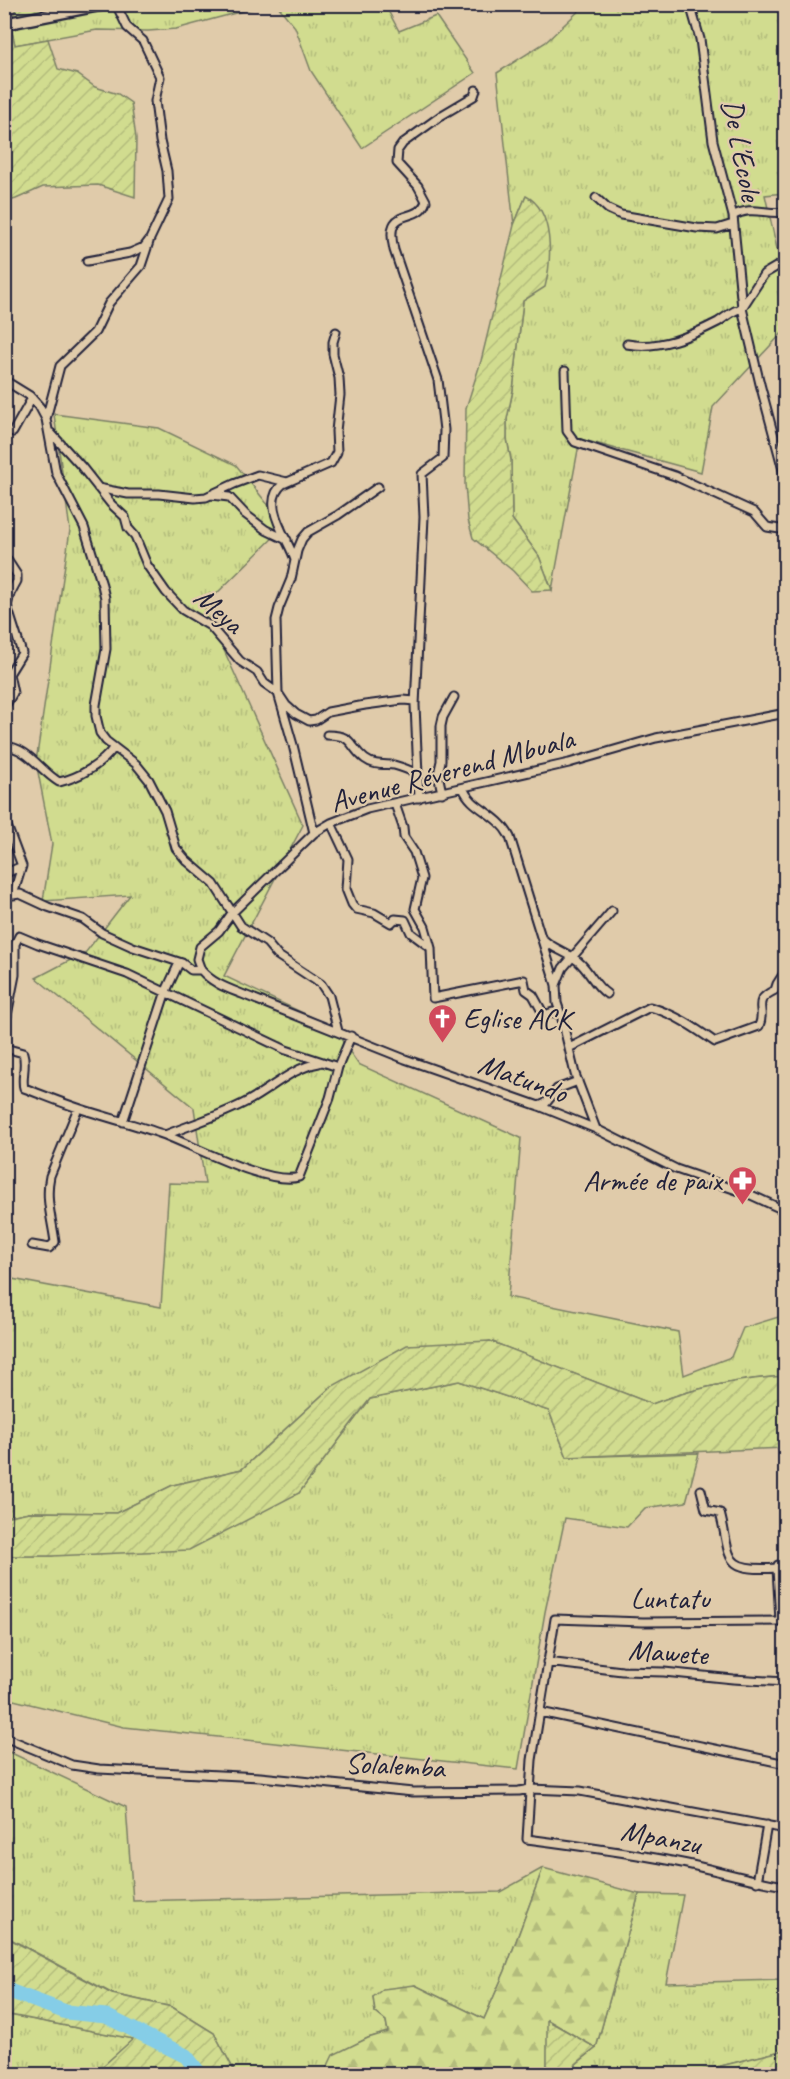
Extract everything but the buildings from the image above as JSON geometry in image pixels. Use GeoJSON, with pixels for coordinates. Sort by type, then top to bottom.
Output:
{"type":"FeatureCollection","features":[{"type":"Feature","properties":{"kind":"street"},"geometry":{"type":"LineString","coordinates":[[4,24],[105,4]]}},
{"type":"Feature","properties":{"kind":"street"},"geometry":{"type":"LineString","coordinates":[[46,419],[60,366],[95,332],[109,303],[141,266],[150,239],[169,199],[167,171],[156,118],[155,101],[159,77],[143,41],[127,27],[116,4]]}},
{"type":"Feature","properties":{"kind":"street","name":"De L'Ecole"},"geometry":{"type":"LineString","coordinates":[[690,4],[701,49],[713,141],[733,220],[742,308],[786,481]]}},
{"type":"Feature","properties":{"kind":"street"},"geometry":{"type":"LineString","coordinates":[[419,798],[415,701],[424,517],[422,474],[443,458],[444,430],[438,380],[394,250],[390,231],[395,223],[424,207],[426,201],[418,186],[397,163],[398,150],[403,143],[442,114],[474,96],[476,90]]}},
{"type":"Feature","properties":{"kind":"street"},"geometry":{"type":"LineString","coordinates":[[596,198],[608,209],[621,215],[696,228],[717,229],[733,220],[741,211],[756,209],[777,213],[786,212]]}},
{"type":"Feature","properties":{"kind":"street"},"geometry":{"type":"LineString","coordinates":[[87,261],[130,253],[144,246],[150,239]]}},
{"type":"Feature","properties":{"kind":"street"},"geometry":{"type":"LineString","coordinates":[[627,344],[645,345],[682,338],[742,308],[764,274],[786,261]]}},
{"type":"Feature","properties":{"kind":"street"},"geometry":{"type":"LineString","coordinates":[[296,563],[273,504],[275,493],[287,482],[332,463],[336,457],[340,395],[339,378],[333,354],[336,332]]}},
{"type":"Feature","properties":{"kind":"street"},"geometry":{"type":"LineString","coordinates":[[565,371],[567,431],[575,442],[675,476],[754,512],[767,527],[786,530]]}},
{"type":"Feature","properties":{"kind":"street"},"geometry":{"type":"LineString","coordinates":[[4,380],[32,398],[46,419],[57,473],[84,527],[102,585],[105,598],[106,649],[97,699],[96,716],[100,733],[136,764],[149,780],[165,811],[176,848],[186,861],[214,884],[246,931],[267,943],[277,955],[321,984],[329,996],[338,1031]]}},
{"type":"Feature","properties":{"kind":"street"},"geometry":{"type":"LineString","coordinates":[[13,432],[32,398]]}},
{"type":"Feature","properties":{"kind":"street","name":"Meya"},"geometry":{"type":"LineString","coordinates":[[50,432],[111,504],[125,517],[147,565],[166,592],[183,609],[210,626],[240,661],[253,668],[264,683],[278,693],[296,714],[309,721],[328,712],[354,707],[404,700],[415,701]]}},
{"type":"Feature","properties":{"kind":"street"},"geometry":{"type":"LineString","coordinates":[[98,488],[138,495],[159,494],[195,498],[211,495],[258,476],[287,482]]}},
{"type":"Feature","properties":{"kind":"street"},"geometry":{"type":"LineString","coordinates":[[314,833],[278,693],[276,620],[302,539],[308,532],[338,515],[378,486]]}},
{"type":"Feature","properties":{"kind":"street"},"geometry":{"type":"LineString","coordinates":[[211,495],[229,497],[252,520],[276,537],[287,540]]}},
{"type":"Feature","properties":{"kind":"street"},"geometry":{"type":"LineString","coordinates":[[4,555],[17,575],[17,581],[7,594],[7,606],[22,653],[9,674],[13,693],[4,708]]}},
{"type":"Feature","properties":{"kind":"street"},"geometry":{"type":"LineString","coordinates":[[442,793],[438,774],[441,761],[441,726],[454,697]]}},
{"type":"Feature","properties":{"kind":"street","name":"Avenue Réverend Mbuala"},"geometry":{"type":"LineString","coordinates":[[181,963],[197,952],[219,931],[232,913],[314,833],[357,812],[569,763],[656,738],[786,713]]}},
{"type":"Feature","properties":{"kind":"street"},"geometry":{"type":"LineString","coordinates":[[327,735],[340,735],[348,740],[366,760],[376,764],[395,765],[417,774]]}},
{"type":"Feature","properties":{"kind":"street"},"geometry":{"type":"LineString","coordinates":[[4,746],[10,746],[28,755],[58,782],[101,762],[114,747]]}},
{"type":"Feature","properties":{"kind":"street"},"geometry":{"type":"LineString","coordinates":[[463,788],[467,797],[504,826],[512,844],[556,985],[558,1003],[578,1081],[596,1129]]}},
{"type":"Feature","properties":{"kind":"street"},"geometry":{"type":"LineString","coordinates":[[395,804],[405,839],[412,848],[422,878],[415,909],[424,927],[430,948],[433,998],[524,980],[526,990],[533,995],[544,1015],[553,1012],[561,1015]]}},
{"type":"Feature","properties":{"kind":"street"},"geometry":{"type":"LineString","coordinates":[[4,814],[22,866],[13,895]]}},
{"type":"Feature","properties":{"kind":"street"},"geometry":{"type":"LineString","coordinates":[[331,823],[348,859],[346,889],[352,904],[356,909],[374,913],[391,922],[395,919],[405,920],[411,933],[430,948]]}},
{"type":"Feature","properties":{"kind":"street"},"geometry":{"type":"LineString","coordinates":[[4,874],[22,866]]}},
{"type":"Feature","properties":{"kind":"street","name":"Matundo"},"geometry":{"type":"LineString","coordinates":[[4,891],[13,895],[20,894],[48,908],[83,919],[102,933],[133,947],[181,963],[191,970],[201,970],[220,985],[398,1056],[539,1106],[596,1129],[676,1170],[751,1195],[786,1211]]}},
{"type":"Feature","properties":{"kind":"street"},"geometry":{"type":"LineString","coordinates":[[556,985],[564,968],[612,911]]}},
{"type":"Feature","properties":{"kind":"street"},"geometry":{"type":"LineString","coordinates":[[338,1067],[303,1057],[127,974],[38,944],[24,937],[19,936],[15,944],[15,975],[4,1032],[5,1048],[23,1053],[25,1060],[22,1084],[24,1088],[78,1108],[165,1135],[272,1178],[289,1180],[299,1177],[351,1036]]}},
{"type":"Feature","properties":{"kind":"street"},"geometry":{"type":"LineString","coordinates":[[542,938],[548,944],[581,963],[598,988],[607,994]]}},
{"type":"Feature","properties":{"kind":"street"},"geometry":{"type":"LineString","coordinates":[[197,952],[198,967],[201,970]]}},
{"type":"Feature","properties":{"kind":"street"},"geometry":{"type":"LineString","coordinates":[[123,1122],[166,991],[181,963]]}},
{"type":"Feature","properties":{"kind":"street"},"geometry":{"type":"LineString","coordinates":[[569,1048],[650,1007],[666,1011],[715,1042],[738,1035],[759,1026],[763,1019],[760,1003],[763,996],[775,990],[786,970]]}},
{"type":"Feature","properties":{"kind":"street"},"geometry":{"type":"LineString","coordinates":[[165,1135],[230,1110],[292,1073],[308,1065],[321,1062]]}},
{"type":"Feature","properties":{"kind":"street"},"geometry":{"type":"LineString","coordinates":[[539,1106],[546,1103],[557,1089],[578,1081]]}},
{"type":"Feature","properties":{"kind":"street"},"geometry":{"type":"LineString","coordinates":[[32,1245],[46,1248],[54,1245],[47,1187],[78,1108]]}},
{"type":"Feature","properties":{"kind":"street"},"geometry":{"type":"LineString","coordinates":[[701,1490],[706,1510],[720,1513],[727,1549],[733,1560],[747,1569],[777,1568],[778,1565],[786,1564]]}},
{"type":"Feature","properties":{"kind":"street"},"geometry":{"type":"LineString","coordinates":[[777,1568],[783,1621]]}},
{"type":"Feature","properties":{"kind":"street","name":"Luntatu"},"geometry":{"type":"LineString","coordinates":[[547,1662],[555,1619],[643,1622],[783,1621]]}},
{"type":"Feature","properties":{"kind":"street"},"geometry":{"type":"LineString","coordinates":[[530,1789],[547,1662]]}},
{"type":"Feature","properties":{"kind":"street","name":"Mawete"},"geometry":{"type":"LineString","coordinates":[[547,1662],[622,1671],[664,1672],[786,1682]]}},
{"type":"Feature","properties":{"kind":"street"},"geometry":{"type":"LineString","coordinates":[[540,1712],[786,1764]]}},
{"type":"Feature","properties":{"kind":"street","name":"Solalemba"},"geometry":{"type":"LineString","coordinates":[[4,1737],[72,1765],[99,1769],[260,1777],[413,1792],[530,1789],[580,1791],[786,1829]]}},
{"type":"Feature","properties":{"kind":"street","name":"Mpanzu"},"geometry":{"type":"LineString","coordinates":[[530,1789],[527,1839],[606,1849],[688,1864],[758,1882],[786,1886]]}},
{"type":"Feature","properties":{"kind":"street"},"geometry":{"type":"LineString","coordinates":[[758,1882],[767,1825]]}},
{"type":"Feature","properties":{"kind":"green space"},"geometry":{"type":"Polygon","coordinates":[[[18,5],[83,5],[11,19],[18,5]]]}},
{"type":"Feature","properties":{"kind":"green space"},"geometry":{"type":"Polygon","coordinates":[[[130,5],[385,5],[399,31],[436,16],[475,73],[362,148],[311,71],[295,27],[278,6],[258,7],[176,29],[97,30],[15,45],[11,28],[130,5]]]}},
{"type":"Feature","properties":{"kind":"green space"},"geometry":{"type":"Polygon","coordinates":[[[585,5],[785,5],[785,193],[765,195],[777,249],[785,256],[785,330],[713,407],[701,472],[580,439],[552,590],[539,556],[512,519],[511,460],[507,439],[507,419],[513,390],[523,301],[526,196],[514,225],[497,73],[546,42],[585,5]]]}},
{"type":"Feature","properties":{"kind":"green space"},"geometry":{"type":"Polygon","coordinates":[[[11,28],[15,45],[48,39],[58,69],[77,74],[95,87],[118,94],[131,103],[136,138],[135,197],[98,185],[43,187],[5,202],[4,29],[11,28]]]}},
{"type":"Feature","properties":{"kind":"green space"},"geometry":{"type":"Polygon","coordinates":[[[526,196],[542,212],[549,237],[549,263],[545,287],[523,301],[513,390],[507,419],[507,439],[511,460],[512,519],[539,556],[552,590],[532,591],[513,571],[473,538],[468,520],[465,484],[466,408],[481,361],[514,225],[526,196]]]}},
{"type":"Feature","properties":{"kind":"green space"},"geometry":{"type":"Polygon","coordinates":[[[54,414],[159,428],[236,465],[285,526],[204,606],[303,825],[224,976],[333,1027],[358,1064],[521,1138],[508,1297],[678,1332],[684,1375],[731,1357],[743,1328],[785,1315],[785,1376],[717,1385],[652,1404],[490,1341],[331,1387],[242,1469],[173,1485],[116,1513],[29,1512],[5,1517],[4,1271],[7,1278],[161,1307],[169,1183],[205,1184],[194,1108],[36,978],[86,952],[130,895],[43,901],[52,844],[36,762],[70,530],[54,414]]]}},
{"type":"Feature","properties":{"kind":"green space"},"geometry":{"type":"Polygon","coordinates":[[[490,1341],[652,1404],[717,1385],[785,1376],[785,1448],[567,1457],[549,1411],[459,1381],[370,1399],[299,1493],[189,1550],[5,1556],[5,1517],[29,1512],[116,1513],[173,1485],[242,1469],[331,1387],[407,1345],[490,1341]]]}},
{"type":"Feature","properties":{"kind":"green space"},"geometry":{"type":"Polygon","coordinates":[[[459,1381],[549,1411],[567,1457],[699,1453],[686,1502],[645,1508],[627,1527],[565,1518],[545,1612],[518,1769],[124,1727],[5,1698],[5,1556],[52,1556],[299,1493],[370,1399],[459,1381]]]}},
{"type":"Feature","properties":{"kind":"green space"},"geometry":{"type":"Polygon","coordinates":[[[5,1750],[126,1807],[133,1901],[500,1892],[543,1868],[505,1971],[484,2019],[415,1985],[373,1997],[375,2012],[386,2021],[388,2032],[368,2038],[334,2055],[324,2074],[236,2074],[214,2033],[172,2007],[113,1994],[5,1936],[5,1750]]]}},
{"type":"Feature","properties":{"kind":"green space"},"geometry":{"type":"Polygon","coordinates":[[[543,1868],[639,1894],[596,2048],[548,2020],[547,2074],[324,2074],[333,2055],[368,2038],[388,2032],[386,2021],[375,2012],[373,1997],[383,1989],[415,1985],[484,2019],[505,1971],[543,1868]]]}},
{"type":"Feature","properties":{"kind":"green space"},"geometry":{"type":"Polygon","coordinates":[[[639,1894],[683,1895],[666,1983],[785,1980],[785,2050],[689,2074],[575,2074],[576,2064],[596,2048],[639,1894]]]}},
{"type":"Feature","properties":{"kind":"green space"},"geometry":{"type":"Polygon","coordinates":[[[4,1936],[112,1994],[172,2007],[214,2033],[236,2074],[94,2074],[133,2039],[5,2014],[4,1936]]]}},
{"type":"Feature","properties":{"kind":"green space"},"geometry":{"type":"Polygon","coordinates":[[[4,2014],[134,2039],[94,2074],[5,2074],[4,2014]]]}},
{"type":"Feature","properties":{"kind":"green space"},"geometry":{"type":"Polygon","coordinates":[[[547,2020],[596,2048],[576,2064],[575,2074],[547,2074],[547,2020]]]}},
{"type":"Feature","properties":{"kind":"green space"},"geometry":{"type":"Polygon","coordinates":[[[785,2050],[785,2074],[689,2074],[785,2050]]]}},
{"type":"Feature","properties":{"kind":"waterway"},"geometry":{"type":"LineString","coordinates":[[4,1987],[66,2012],[106,2016],[186,2056],[200,2074]]}},
{"type":"Feature","properties":{"kind":"place","name":"Eglise ACK"},"geometry":{"type":"Point","coordinates":[442,1044]}},
{"type":"Feature","properties":{"kind":"place","name":"Armée de paix"},"geometry":{"type":"Point","coordinates":[743,1206]}}]}
